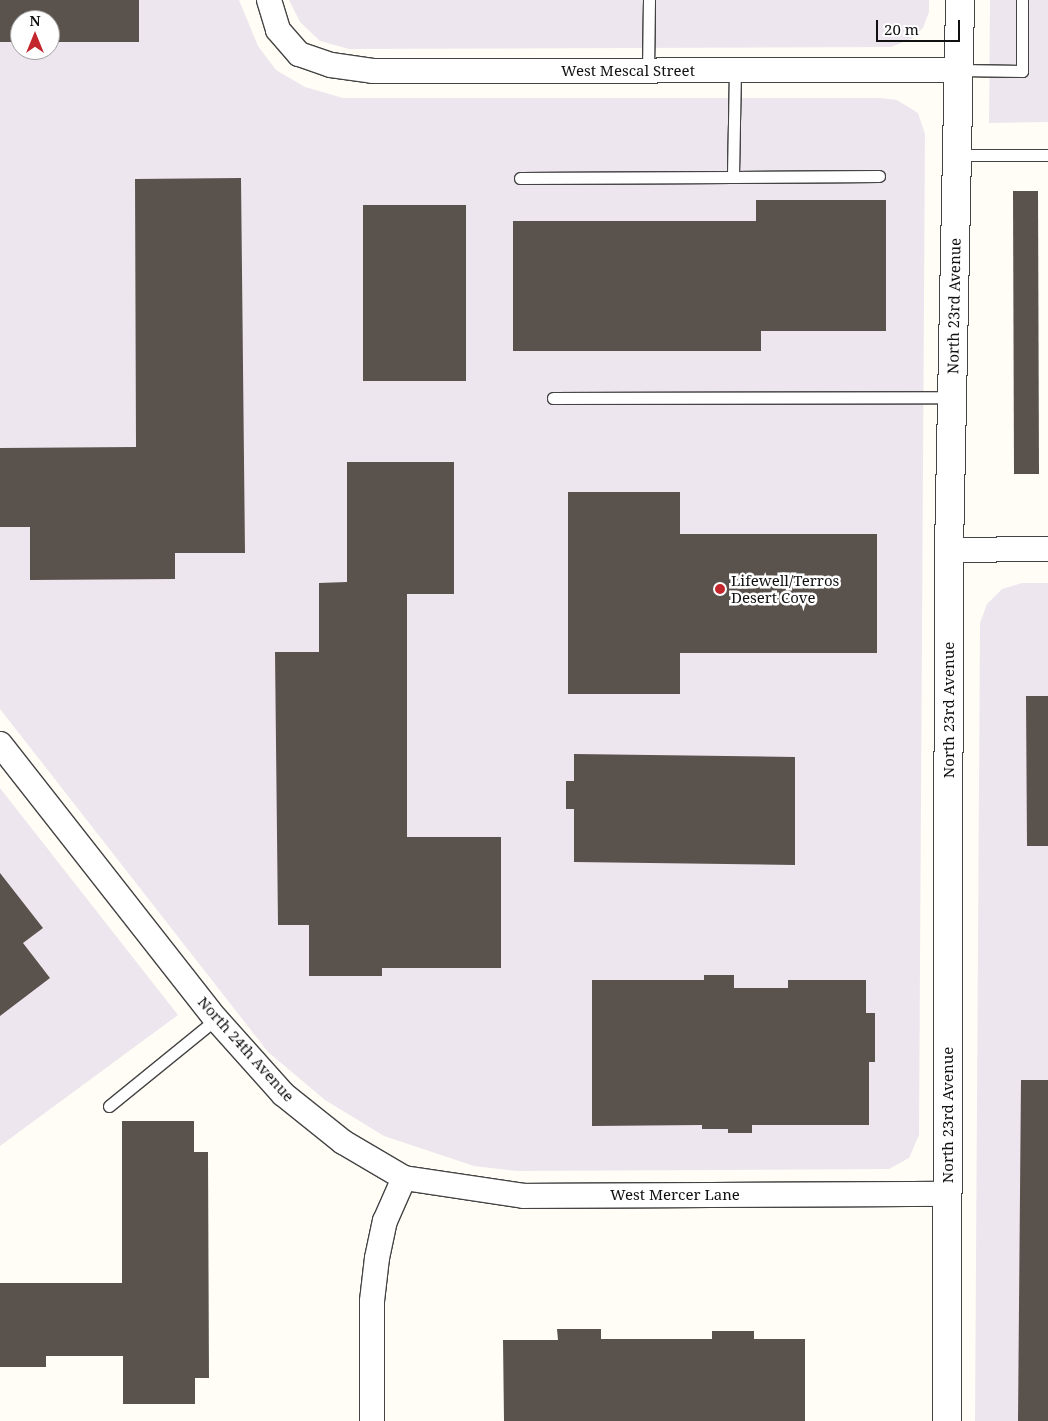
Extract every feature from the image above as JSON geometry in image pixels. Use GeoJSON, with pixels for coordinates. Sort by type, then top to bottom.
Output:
{"type":"FeatureCollection","features":[{"type":"Feature","properties":{"kind":"street","name":"West Mescal Street"},"geometry":{"type":"LineString","coordinates":[[269,0],[278,30],[299,54],[331,65],[373,71],[959,70]]}},
{"type":"Feature","properties":{"kind":"street","name":"North 23rd Avenue"},"geometry":{"type":"LineString","coordinates":[[947,1421],[949,550],[960,0]]}},
{"type":"Feature","properties":{"kind":"street"},"geometry":{"type":"LineString","coordinates":[[949,550],[1048,549]]}},
{"type":"Feature","properties":{"kind":"street","name":"North 24th Avenue"},"geometry":{"type":"LineString","coordinates":[[0,744],[216,1019],[283,1094],[343,1142],[404,1178]]}},
{"type":"Feature","properties":{"kind":"street"},"geometry":{"type":"LineString","coordinates":[[372,1421],[372,1301],[377,1258],[385,1221],[404,1178]]}},
{"type":"Feature","properties":{"kind":"street","name":"West Mercer Lane"},"geometry":{"type":"LineString","coordinates":[[404,1178],[524,1196],[948,1194]]}},
{"type":"Feature","properties":{"kind":"lane"},"geometry":{"type":"LineString","coordinates":[[648,0],[648,71]]}},
{"type":"Feature","properties":{"kind":"lane"},"geometry":{"type":"LineString","coordinates":[[959,70],[1022,71],[1022,0]]}},
{"type":"Feature","properties":{"kind":"lane"},"geometry":{"type":"LineString","coordinates":[[733,176],[735,70]]}},
{"type":"Feature","properties":{"kind":"lane"},"geometry":{"type":"LineString","coordinates":[[958,155],[1048,155]]}},
{"type":"Feature","properties":{"kind":"lane"},"geometry":{"type":"LineString","coordinates":[[520,178],[879,176]]}},
{"type":"Feature","properties":{"kind":"lane"},"geometry":{"type":"LineString","coordinates":[[553,398],[952,398]]}},
{"type":"Feature","properties":{"kind":"lane"},"geometry":{"type":"LineString","coordinates":[[109,1106],[216,1019]]}},
{"type":"Feature","properties":{"kind":"shaded area"},"geometry":{"type":"Polygon","coordinates":[[[0,0],[239,0],[258,46],[276,70],[305,87],[343,98],[880,98],[897,100],[918,113],[925,134],[919,1135],[909,1158],[889,1169],[516,1171],[474,1166],[384,1136],[325,1100],[268,1052],[0,709],[0,0]]]}},
{"type":"Feature","properties":{"kind":"shaded area"},"geometry":{"type":"Polygon","coordinates":[[[289,0],[929,0],[929,12],[923,28],[911,39],[891,47],[349,49],[320,41],[300,22],[289,0]]]}},
{"type":"Feature","properties":{"kind":"shaded area"},"geometry":{"type":"Polygon","coordinates":[[[990,0],[1048,0],[1048,122],[989,123],[990,0]]]}},
{"type":"Feature","properties":{"kind":"shaded area"},"geometry":{"type":"Polygon","coordinates":[[[1022,583],[1048,583],[1048,1421],[975,1421],[980,623],[987,604],[1002,589],[1022,583]]]}},
{"type":"Feature","properties":{"kind":"shaded area"},"geometry":{"type":"Polygon","coordinates":[[[0,788],[178,1015],[0,1146],[0,788]]]}},
{"type":"Feature","properties":{"kind":"building"},"geometry":{"type":"Polygon","coordinates":[[[0,0],[139,0],[139,42],[60,42],[60,10],[10,10],[10,42],[0,42],[0,0]]]}},
{"type":"Feature","properties":{"kind":"building"},"geometry":{"type":"Polygon","coordinates":[[[241,178],[245,553],[175,553],[175,579],[30,580],[30,527],[0,527],[0,448],[136,447],[135,179],[241,178]]]}},
{"type":"Feature","properties":{"kind":"building"},"geometry":{"type":"Polygon","coordinates":[[[1013,191],[1038,191],[1039,474],[1014,474],[1013,191]]]}},
{"type":"Feature","properties":{"kind":"building"},"geometry":{"type":"Polygon","coordinates":[[[756,200],[886,200],[886,331],[761,331],[761,351],[513,351],[513,221],[756,221],[756,200]]]}},
{"type":"Feature","properties":{"kind":"building"},"geometry":{"type":"Polygon","coordinates":[[[363,205],[466,205],[466,381],[363,381],[363,205]]]}},
{"type":"Feature","properties":{"kind":"building"},"geometry":{"type":"Polygon","coordinates":[[[347,462],[454,462],[454,594],[407,594],[407,837],[501,837],[501,968],[382,968],[382,976],[309,976],[309,925],[278,925],[275,652],[319,652],[319,583],[347,582],[347,462]]]}},
{"type":"Feature","properties":{"kind":"building"},"geometry":{"type":"Polygon","coordinates":[[[568,492],[680,492],[680,534],[877,534],[877,653],[680,653],[680,694],[568,694],[568,492]]]}},
{"type":"Feature","properties":{"kind":"building"},"geometry":{"type":"Polygon","coordinates":[[[1026,696],[1048,696],[1048,846],[1027,846],[1026,696]]]}},
{"type":"Feature","properties":{"kind":"building"},"geometry":{"type":"Polygon","coordinates":[[[574,754],[795,757],[795,865],[574,862],[574,809],[566,809],[566,781],[574,781],[574,754]]]}},
{"type":"Feature","properties":{"kind":"building"},"geometry":{"type":"Polygon","coordinates":[[[0,873],[43,928],[23,943],[50,978],[0,1016],[0,873]]]}},
{"type":"Feature","properties":{"kind":"building"},"geometry":{"type":"Polygon","coordinates":[[[704,975],[734,975],[734,988],[788,988],[788,980],[866,980],[866,1013],[875,1013],[875,1062],[869,1062],[869,1125],[752,1125],[752,1133],[728,1133],[728,1129],[702,1129],[702,1125],[592,1126],[592,980],[704,980],[704,975]]]}},
{"type":"Feature","properties":{"kind":"building"},"geometry":{"type":"Polygon","coordinates":[[[1021,1080],[1048,1080],[1048,1421],[1018,1421],[1021,1080]]]}},
{"type":"Feature","properties":{"kind":"building"},"geometry":{"type":"Polygon","coordinates":[[[122,1121],[194,1121],[194,1152],[208,1152],[209,1378],[195,1378],[195,1404],[123,1404],[123,1356],[46,1356],[46,1367],[0,1367],[0,1283],[122,1283],[122,1121]]]}},
{"type":"Feature","properties":{"kind":"building"},"geometry":{"type":"Polygon","coordinates":[[[557,1329],[601,1329],[601,1339],[712,1339],[712,1331],[754,1331],[754,1339],[805,1339],[805,1421],[504,1421],[503,1340],[558,1340],[557,1329]]]}},
{"type":"Feature","properties":{"kind":"place","name":"Lifewell/Terros Desert Cove"},"geometry":{"type":"Point","coordinates":[720,589]}}]}
